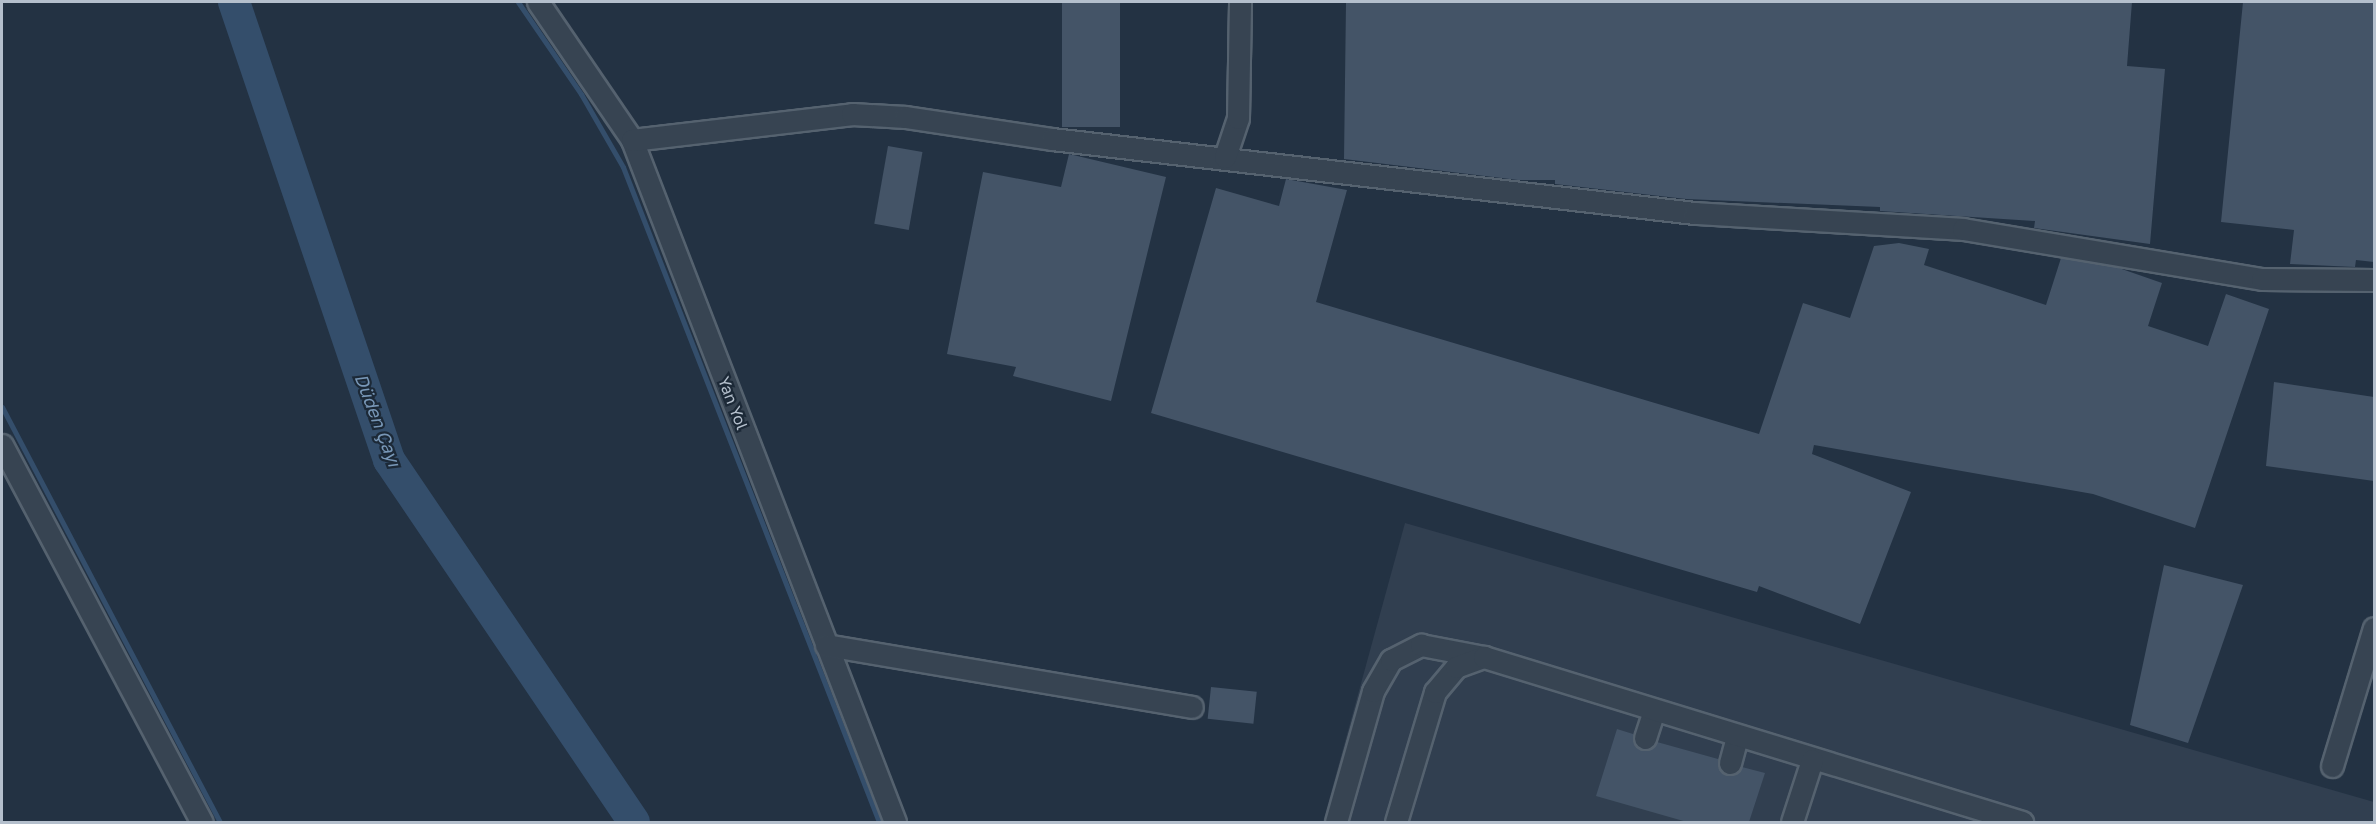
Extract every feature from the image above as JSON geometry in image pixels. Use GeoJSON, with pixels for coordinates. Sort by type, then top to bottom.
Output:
{"type":"FeatureCollection","features":[{"type":"Feature","properties":{"kind":"street","name":"Yan Yol"},"geometry":{"type":"LineString","coordinates":[[538,2],[632,140],[895,822]]}},
{"type":"Feature","properties":{"kind":"street"},"geometry":{"type":"LineString","coordinates":[[1225,157],[1238,118],[1240,2]]}},
{"type":"Feature","properties":{"kind":"street"},"geometry":{"type":"LineString","coordinates":[[632,140],[852,114],[1695,213],[1963,229],[2262,279],[2374,280]]}},
{"type":"Feature","properties":{"kind":"street"},"geometry":{"type":"LineString","coordinates":[[2,445],[202,822]]}},
{"type":"Feature","properties":{"kind":"street"},"geometry":{"type":"LineString","coordinates":[[2332,766],[2374,628]]}},
{"type":"Feature","properties":{"kind":"street"},"geometry":{"type":"LineString","coordinates":[[826,645],[1192,706]]}},
{"type":"Feature","properties":{"kind":"street"},"geometry":{"type":"LineString","coordinates":[[1336,822],[1372,691],[1391,660],[1421,645],[1484,657],[1737,737],[2022,822]]}},
{"type":"Feature","properties":{"kind":"street"},"geometry":{"type":"LineString","coordinates":[[1396,822],[1435,692],[1456,667],[1484,657]]}},
{"type":"Feature","properties":{"kind":"street"},"geometry":{"type":"LineString","coordinates":[[1645,738],[1654,711]]}},
{"type":"Feature","properties":{"kind":"street"},"geometry":{"type":"LineString","coordinates":[[1730,763],[1737,737]]}},
{"type":"Feature","properties":{"kind":"street"},"geometry":{"type":"LineString","coordinates":[[1792,822],[1812,760]]}},
{"type":"Feature","properties":{"kind":"shaded area"},"geometry":{"type":"Polygon","coordinates":[[[1405,523],[2374,802],[2374,822],[1323,822],[1405,523]]]}},
{"type":"Feature","properties":{"kind":"building"},"geometry":{"type":"Polygon","coordinates":[[[1062,2],[1120,2],[1120,127],[1062,127],[1062,2]]]}},
{"type":"Feature","properties":{"kind":"building"},"geometry":{"type":"Polygon","coordinates":[[[1346,2],[2132,2],[2127,66],[2165,69],[2150,244],[2034,228],[2035,221],[1880,211],[1880,207],[1686,199],[1555,184],[1555,180],[1518,180],[1344,159],[1346,2]]]}},
{"type":"Feature","properties":{"kind":"building"},"geometry":{"type":"Polygon","coordinates":[[[2243,2],[2374,2],[2374,262],[2356,260],[2355,267],[2290,264],[2294,230],[2221,222],[2243,2]]]}},
{"type":"Feature","properties":{"kind":"building"},"geometry":{"type":"Polygon","coordinates":[[[888,146],[922,152],[909,230],[874,224],[888,146]]]}},
{"type":"Feature","properties":{"kind":"building"},"geometry":{"type":"Polygon","coordinates":[[[1069,154],[1166,177],[1111,401],[1013,376],[1016,367],[947,354],[983,172],[1061,187],[1069,154]]]}},
{"type":"Feature","properties":{"kind":"building"},"geometry":{"type":"Polygon","coordinates":[[[1286,179],[1347,190],[1316,302],[1759,434],[1803,303],[1850,318],[1874,246],[1899,243],[1929,249],[1924,265],[2046,305],[2061,258],[2116,267],[2162,283],[2148,326],[2208,346],[2226,294],[2269,309],[2195,528],[2093,494],[1814,445],[1812,454],[1911,492],[1860,624],[1759,586],[1757,592],[1151,413],[1216,188],[1279,206],[1286,179]]]}},
{"type":"Feature","properties":{"kind":"building"},"geometry":{"type":"Polygon","coordinates":[[[2274,382],[2374,397],[2374,481],[2266,466],[2274,382]]]}},
{"type":"Feature","properties":{"kind":"building"},"geometry":{"type":"Polygon","coordinates":[[[2164,565],[2243,585],[2188,743],[2130,725],[2164,565]]]}},
{"type":"Feature","properties":{"kind":"building"},"geometry":{"type":"Polygon","coordinates":[[[1211,687],[1257,692],[1253,724],[1208,719],[1211,687]]]}},
{"type":"Feature","properties":{"kind":"building"},"geometry":{"type":"Polygon","coordinates":[[[1617,729],[1633,734],[1635,746],[1642,750],[1653,748],[1657,742],[1718,759],[1718,767],[1726,775],[1734,775],[1742,767],[1765,773],[1749,822],[1687,822],[1596,796],[1617,729]]]}},
{"type":"Feature","properties":{"kind":"waterway","name":"Düden Çayı"},"geometry":{"type":"LineString","coordinates":[[234,2],[389,460],[634,822]]}},
{"type":"Feature","properties":{"kind":"waterway"},"geometry":{"type":"LineString","coordinates":[[518,2],[581,94],[623,167],[879,822]]}},
{"type":"Feature","properties":{"kind":"waterway"},"geometry":{"type":"LineString","coordinates":[[2,407],[220,822]]}}]}
